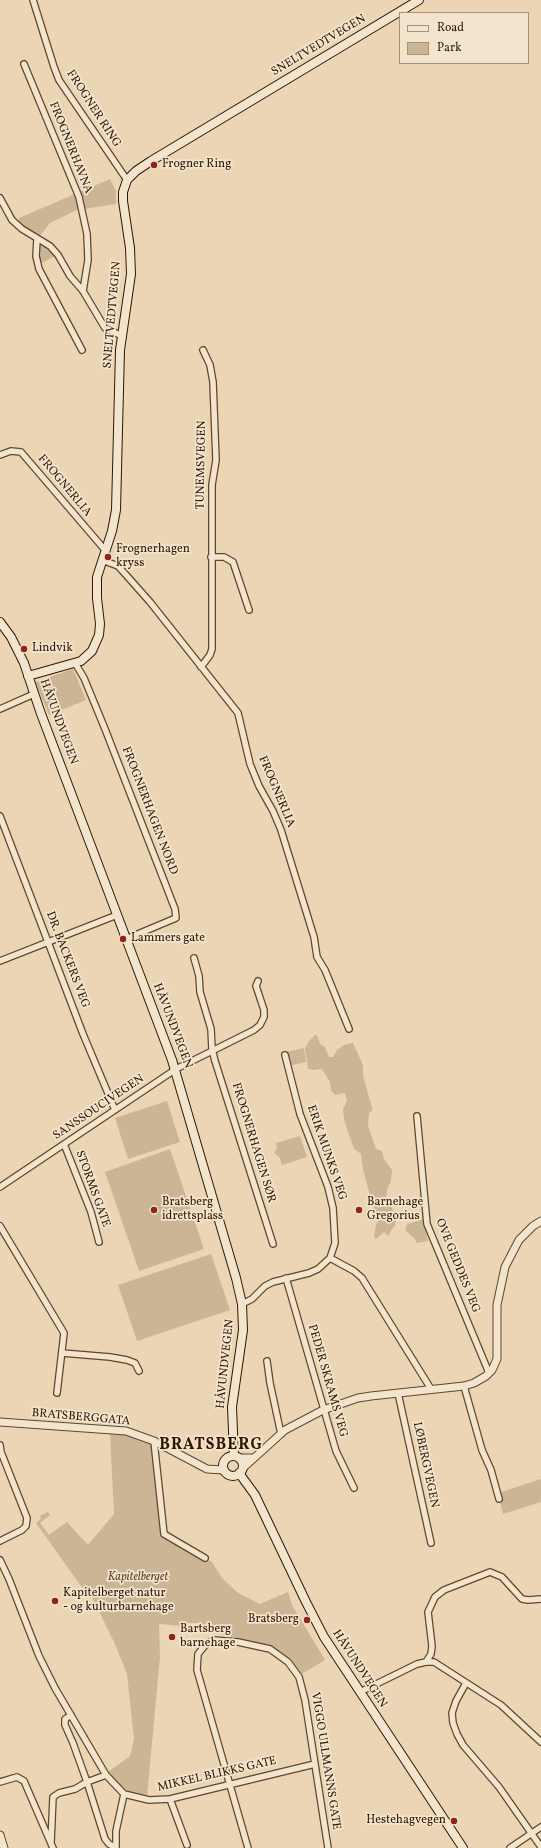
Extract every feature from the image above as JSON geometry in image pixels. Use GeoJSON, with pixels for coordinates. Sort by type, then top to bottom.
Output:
{"type":"FeatureCollection","features":[{"type":"Feature","properties":{"kind":"main road","name":"SNELTVEDTVEGEN"},"geometry":{"type":"LineString","coordinates":[[28,676],[75,663],[90,654],[97,641],[100,624],[97,585],[102,560],[116,516],[122,336],[131,274],[130,248],[123,201],[123,192],[127,180],[136,171],[151,161],[419,0]]}},
{"type":"Feature","properties":{"kind":"main road","name":"HÅVUNDVEGEN"},"geometry":{"type":"LineString","coordinates":[[0,622],[11,637],[28,676],[176,1069],[234,1270],[242,1304],[242,1340],[232,1408],[236,1457]]}},
{"type":"Feature","properties":{"kind":"main road"},"geometry":{"type":"LineString","coordinates":[[236,1457],[242,1462],[241,1470],[232,1476],[224,1470],[225,1460],[236,1457]]}},
{"type":"Feature","properties":{"kind":"main road","name":"HÅVUNDVEGEN"},"geometry":{"type":"LineString","coordinates":[[241,1470],[315,1621],[463,1848]]}},
{"type":"Feature","properties":{"kind":"street","name":"FROGNER RING"},"geometry":{"type":"LineString","coordinates":[[33,0],[59,80],[127,180]]}},
{"type":"Feature","properties":{"kind":"street","name":"FROGNERHAVNA"},"geometry":{"type":"LineString","coordinates":[[24,64],[79,197],[87,234],[88,260],[83,291]]}},
{"type":"Feature","properties":{"kind":"street"},"geometry":{"type":"LineString","coordinates":[[0,198],[12,220],[37,239],[50,246],[63,261],[70,276],[83,291],[106,328],[122,336]]}},
{"type":"Feature","properties":{"kind":"street"},"geometry":{"type":"LineString","coordinates":[[37,239],[36,256],[38,269],[82,350]]}},
{"type":"Feature","properties":{"kind":"street","name":"TUNEMSVEGEN"},"geometry":{"type":"LineString","coordinates":[[201,667],[212,650],[212,485],[216,460],[213,382],[210,365],[203,350]]}},
{"type":"Feature","properties":{"kind":"street","name":"FROGNERLIA"},"geometry":{"type":"LineString","coordinates":[[0,455],[11,451],[21,452],[105,550]]}},
{"type":"Feature","properties":{"kind":"street"},"geometry":{"type":"LineString","coordinates":[[211,557],[224,557],[233,562],[249,610]]}},
{"type":"Feature","properties":{"kind":"street","name":"FROGNERLIA"},"geometry":{"type":"LineString","coordinates":[[102,560],[118,566],[127,576],[150,602],[238,713],[250,764],[259,786],[273,811],[281,830],[314,936],[317,958],[325,970],[349,1029]]}},
{"type":"Feature","properties":{"kind":"street","name":"FROGNERHAGEN NORD"},"geometry":{"type":"LineString","coordinates":[[75,663],[84,678],[102,722],[175,909],[176,918],[126,939]]}},
{"type":"Feature","properties":{"kind":"street"},"geometry":{"type":"LineString","coordinates":[[0,709],[34,694]]}},
{"type":"Feature","properties":{"kind":"street","name":"DR. BACKERS VEG"},"geometry":{"type":"LineString","coordinates":[[0,816],[3,832],[49,942],[83,1034],[115,1110]]}},
{"type":"Feature","properties":{"kind":"street"},"geometry":{"type":"LineString","coordinates":[[0,961],[117,915]]}},
{"type":"Feature","properties":{"kind":"street"},"geometry":{"type":"LineString","coordinates":[[194,958],[199,976],[200,992],[211,1029],[212,1049]]}},
{"type":"Feature","properties":{"kind":"street","name":"SANSSOUCIVEGEN"},"geometry":{"type":"LineString","coordinates":[[0,1187],[176,1069],[212,1049],[254,1030],[260,1025],[264,1017],[264,1010],[256,986],[258,981]]}},
{"type":"Feature","properties":{"kind":"street","name":"FROGNERHAGEN SØR"},"geometry":{"type":"LineString","coordinates":[[212,1049],[272,1244]]}},
{"type":"Feature","properties":{"kind":"street","name":"ERIK MUNKS VEG"},"geometry":{"type":"LineString","coordinates":[[285,1055],[300,1114],[328,1187],[333,1208],[335,1242],[330,1258]]}},
{"type":"Feature","properties":{"kind":"street","name":"OVE GEDDES VEG"},"geometry":{"type":"LineString","coordinates":[[417,1116],[427,1224],[489,1373]]}},
{"type":"Feature","properties":{"kind":"street","name":"STORMS GATE"},"geometry":{"type":"LineString","coordinates":[[64,1144],[91,1212],[99,1242]]}},
{"type":"Feature","properties":{"kind":"street"},"geometry":{"type":"LineString","coordinates":[[241,1470],[281,1434],[323,1410],[358,1398],[464,1386],[474,1383],[489,1373],[497,1359],[497,1305],[505,1267],[519,1240],[529,1229],[541,1221]]}},
{"type":"Feature","properties":{"kind":"street"},"geometry":{"type":"LineString","coordinates":[[0,1226],[62,1327],[64,1338],[58,1393]]}},
{"type":"Feature","properties":{"kind":"street"},"geometry":{"type":"LineString","coordinates":[[242,1304],[252,1299],[269,1284],[286,1278],[309,1274],[318,1269],[330,1258],[354,1270],[362,1278],[431,1389]]}},
{"type":"Feature","properties":{"kind":"street","name":"PEDER SKRAMS VEG"},"geometry":{"type":"LineString","coordinates":[[286,1278],[336,1451],[354,1488]]}},
{"type":"Feature","properties":{"kind":"street"},"geometry":{"type":"LineString","coordinates":[[62,1353],[127,1360],[135,1363],[139,1370]]}},
{"type":"Feature","properties":{"kind":"street"},"geometry":{"type":"LineString","coordinates":[[267,1361],[281,1434]]}},
{"type":"Feature","properties":{"kind":"street"},"geometry":{"type":"LineString","coordinates":[[464,1386],[482,1450],[491,1470],[499,1499]]}},
{"type":"Feature","properties":{"kind":"street","name":"LØBERGVEGEN"},"geometry":{"type":"LineString","coordinates":[[398,1393],[431,1543]]}},
{"type":"Feature","properties":{"kind":"street"},"geometry":{"type":"LineString","coordinates":[[0,1422],[0,1428]]}},
{"type":"Feature","properties":{"kind":"street","name":"BRATSBERGGATA"},"geometry":{"type":"LineString","coordinates":[[0,1422],[112,1429],[131,1432],[154,1441],[207,1469],[224,1470]]}},
{"type":"Feature","properties":{"kind":"street"},"geometry":{"type":"LineString","coordinates":[[154,1441],[164,1534],[205,1558]]}},
{"type":"Feature","properties":{"kind":"street"},"geometry":{"type":"LineString","coordinates":[[0,1445],[1,1452],[27,1518],[26,1526],[22,1530],[0,1541]]}},
{"type":"Feature","properties":{"kind":"street"},"geometry":{"type":"LineString","coordinates":[[236,1457],[253,1458]]}},
{"type":"Feature","properties":{"kind":"street"},"geometry":{"type":"LineString","coordinates":[[0,1560],[39,1656],[106,1775],[124,1794],[116,1831],[116,1848],[109,1844],[106,1839],[73,1743],[65,1725],[65,1719],[71,1715]]}},
{"type":"Feature","properties":{"kind":"street"},"geometry":{"type":"LineString","coordinates":[[426,1662],[431,1654],[432,1646],[428,1612],[432,1601],[444,1590],[490,1572],[502,1577],[522,1599],[541,1599]]}},
{"type":"Feature","properties":{"kind":"street","name":"VIGGO ULLMANNS GATE"},"geometry":{"type":"LineString","coordinates":[[229,1784],[197,1670],[198,1654],[207,1643],[213,1640],[264,1646],[282,1657],[299,1677],[305,1700],[328,1848]]}},
{"type":"Feature","properties":{"kind":"street"},"geometry":{"type":"LineString","coordinates":[[360,1692],[417,1664],[426,1662],[440,1665],[501,1705],[541,1742]]}},
{"type":"Feature","properties":{"kind":"street"},"geometry":{"type":"LineString","coordinates":[[466,1683],[456,1701],[452,1713],[456,1734],[463,1745],[499,1787],[541,1847]]}},
{"type":"Feature","properties":{"kind":"street","name":"MIKKEL BLIKKS GATE"},"geometry":{"type":"LineString","coordinates":[[124,1794],[149,1800],[170,1799],[315,1764]]}},
{"type":"Feature","properties":{"kind":"street"},"geometry":{"type":"LineString","coordinates":[[51,1842],[52,1797],[59,1793],[75,1789],[87,1782],[106,1775]]}},
{"type":"Feature","properties":{"kind":"street"},"geometry":{"type":"LineString","coordinates":[[0,1782],[16,1777],[24,1781],[53,1848]]}},
{"type":"Feature","properties":{"kind":"street"},"geometry":{"type":"LineString","coordinates":[[229,1784],[248,1848]]}},
{"type":"Feature","properties":{"kind":"street"},"geometry":{"type":"LineString","coordinates":[[170,1799],[187,1845]]}},
{"type":"Feature","properties":{"kind":"street"},"geometry":{"type":"LineString","coordinates":[[510,1848],[541,1827]]}},
{"type":"Feature","properties":{"kind":"street"},"geometry":{"type":"LineString","coordinates":[[0,1835],[4,1848]]}},
{"type":"Feature","properties":{"kind":"green space"},"geometry":{"type":"Polygon","coordinates":[[[110,179],[116,191],[116,204],[77,210],[50,223],[39,237],[19,223],[19,218],[110,179]]]}},
{"type":"Feature","properties":{"kind":"green space"},"geometry":{"type":"Polygon","coordinates":[[[43,245],[55,256],[40,264],[38,256],[39,246],[43,245]]]}},
{"type":"Feature","properties":{"kind":"green space"},"geometry":{"type":"Polygon","coordinates":[[[73,669],[86,700],[49,715],[35,682],[73,669]]]}},
{"type":"Feature","properties":{"kind":"green space"},"geometry":{"type":"Polygon","coordinates":[[[315,1035],[317,1035],[320,1044],[325,1047],[329,1057],[333,1057],[337,1050],[344,1045],[353,1043],[363,1065],[363,1075],[372,1108],[372,1111],[369,1113],[368,1126],[376,1149],[382,1151],[384,1159],[392,1170],[391,1181],[387,1189],[386,1199],[394,1211],[390,1217],[396,1221],[395,1226],[388,1236],[384,1232],[376,1239],[374,1237],[376,1224],[379,1220],[363,1170],[361,1154],[354,1149],[344,1120],[343,1109],[347,1101],[345,1093],[335,1095],[331,1090],[330,1082],[322,1069],[308,1069],[305,1048],[315,1035]]]}},
{"type":"Feature","properties":{"kind":"green space"},"geometry":{"type":"Polygon","coordinates":[[[304,1048],[306,1062],[293,1065],[290,1063],[286,1052],[304,1048]]]}},
{"type":"Feature","properties":{"kind":"green space"},"geometry":{"type":"Polygon","coordinates":[[[167,1101],[180,1142],[128,1159],[115,1118],[167,1101]]]}},
{"type":"Feature","properties":{"kind":"green space"},"geometry":{"type":"Polygon","coordinates":[[[300,1136],[307,1157],[282,1165],[280,1158],[274,1153],[277,1148],[276,1143],[300,1136]]]}},
{"type":"Feature","properties":{"kind":"green space","name":"Bratsberg idrettsplass"},"geometry":{"type":"Polygon","coordinates":[[[170,1149],[204,1249],[139,1271],[105,1172],[170,1149]]]}},
{"type":"Feature","properties":{"kind":"green space"},"geometry":{"type":"Polygon","coordinates":[[[424,1219],[428,1241],[417,1243],[405,1230],[407,1224],[424,1219]]]}},
{"type":"Feature","properties":{"kind":"green space"},"geometry":{"type":"Polygon","coordinates":[[[211,1254],[230,1310],[137,1341],[118,1285],[211,1254]]]}},
{"type":"Feature","properties":{"kind":"green space","name":"Kapitelberget"},"geometry":{"type":"Polygon","coordinates":[[[110,1433],[126,1433],[153,1445],[167,1538],[212,1562],[222,1578],[238,1593],[260,1604],[288,1592],[292,1605],[325,1660],[302,1674],[282,1653],[271,1646],[205,1630],[198,1623],[186,1623],[184,1626],[159,1624],[160,1657],[147,1797],[130,1793],[117,1784],[108,1772],[130,1756],[134,1739],[127,1674],[115,1644],[92,1597],[81,1586],[36,1523],[41,1519],[40,1516],[47,1512],[50,1515],[40,1523],[49,1535],[67,1522],[88,1545],[114,1514],[110,1433]]]}},
{"type":"Feature","properties":{"kind":"green space"},"geometry":{"type":"Polygon","coordinates":[[[541,1479],[541,1502],[503,1514],[498,1493],[541,1479]]]}},
{"type":"Feature","properties":{"kind":"place","name":"Frogner Ring"},"geometry":{"type":"Point","coordinates":[154,165]}},
{"type":"Feature","properties":{"kind":"place","name":"Frognerhagen kryss"},"geometry":{"type":"Point","coordinates":[108,557]}},
{"type":"Feature","properties":{"kind":"place","name":"Lindvik"},"geometry":{"type":"Point","coordinates":[24,649]}},
{"type":"Feature","properties":{"kind":"place","name":"Lammers gate"},"geometry":{"type":"Point","coordinates":[123,939]}},
{"type":"Feature","properties":{"kind":"place","name":"Bratsberg idrettsplass"},"geometry":{"type":"Point","coordinates":[154,1210]}},
{"type":"Feature","properties":{"kind":"place","name":"Barnehage Gregorius"},"geometry":{"type":"Point","coordinates":[359,1210]}},
{"type":"Feature","properties":{"kind":"place","name":"Kapitelberget natur - og kulturbarnehage"},"geometry":{"type":"Point","coordinates":[55,1601]}},
{"type":"Feature","properties":{"kind":"place","name":"Bratsberg"},"geometry":{"type":"Point","coordinates":[307,1620]}},
{"type":"Feature","properties":{"kind":"place","name":"Bartsberg barnehage"},"geometry":{"type":"Point","coordinates":[172,1637]}},
{"type":"Feature","properties":{"kind":"place","name":"Hestehagvegen"},"geometry":{"type":"Point","coordinates":[454,1821]}},
{"type":"Feature","properties":{"kind":"district","name":"BRATSBERG"},"geometry":{"type":"Point","coordinates":[211,1446]}}]}
